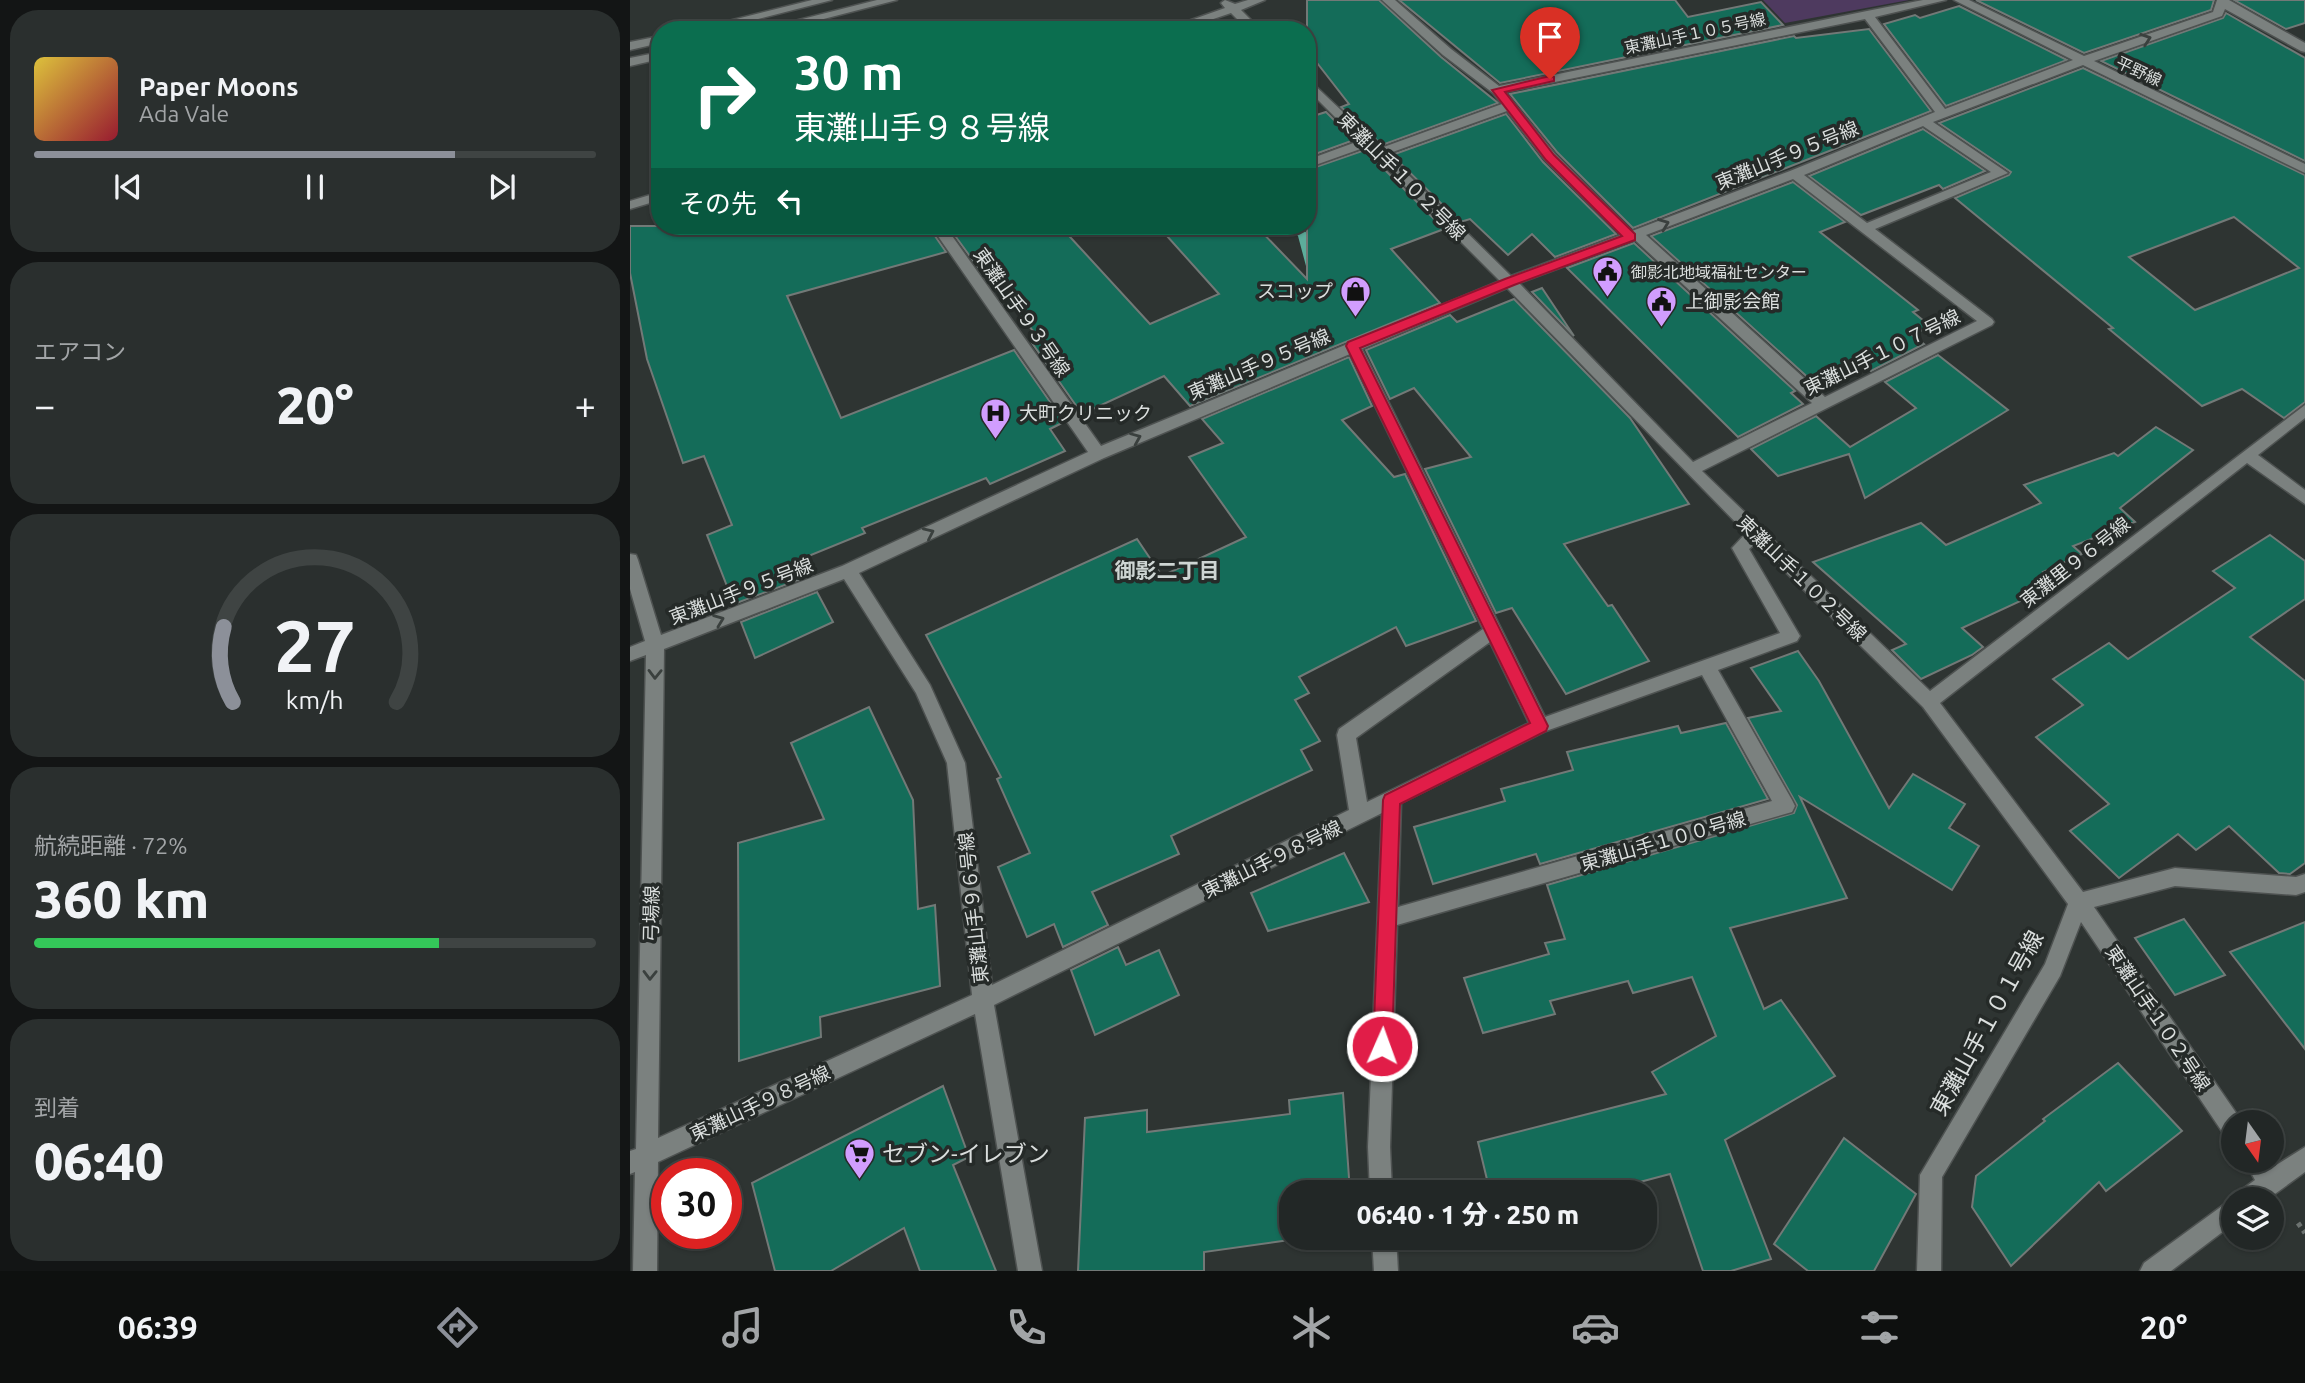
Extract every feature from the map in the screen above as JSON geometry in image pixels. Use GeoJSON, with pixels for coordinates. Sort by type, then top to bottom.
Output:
{"type":"FeatureCollection","features":[{"type":"Feature","properties":{"kind":"street"},"geometry":{"type":"LineString","coordinates":[[737,21],[826,0]]}},
{"type":"Feature","properties":{"kind":"street"},"geometry":{"type":"LineString","coordinates":[[803,21],[891,0]]}},
{"type":"Feature","properties":{"kind":"street"},"geometry":{"type":"LineString","coordinates":[[1190,21],[1229,4],[1259,0]]}},
{"type":"Feature","properties":{"kind":"street"},"geometry":{"type":"LineString","coordinates":[[1388,0],[1447,52],[1497,90],[1550,157],[1634,236],[1822,402]]}},
{"type":"Feature","properties":{"kind":"street","name":"東灘山手１０５号線"},"geometry":{"type":"LineString","coordinates":[[1497,90],[1940,0]]}},
{"type":"Feature","properties":{"kind":"street","name":"平野線"},"geometry":{"type":"LineString","coordinates":[[1966,1],[2082,61],[2305,169]]}},
{"type":"Feature","properties":{"kind":"street"},"geometry":{"type":"LineString","coordinates":[[2223,1],[2305,48]]}},
{"type":"Feature","properties":{"kind":"street","name":"東灘山手９５号線"},"geometry":{"type":"LineString","coordinates":[[630,653],[848,571],[1098,454],[1509,282],[1795,174],[2082,61],[2218,14],[2223,1]]}},
{"type":"Feature","properties":{"kind":"street"},"geometry":{"type":"LineString","coordinates":[[1229,4],[1246,21]]}},
{"type":"Feature","properties":{"kind":"street"},"geometry":{"type":"LineString","coordinates":[[1867,14],[1942,114]]}},
{"type":"Feature","properties":{"kind":"street"},"geometry":{"type":"LineString","coordinates":[[630,46],[651,41]]}},
{"type":"Feature","properties":{"kind":"street"},"geometry":{"type":"LineString","coordinates":[[630,62],[651,57]]}},
{"type":"Feature","properties":{"kind":"street","name":"東灘山手１０２号線"},"geometry":{"type":"LineString","coordinates":[[1316,91],[1509,282],[1691,470],[1929,702],[2079,902],[2221,1110]]}},
{"type":"Feature","properties":{"kind":"street"},"geometry":{"type":"LineString","coordinates":[[1316,162],[1508,106]]}},
{"type":"Feature","properties":{"kind":"street"},"geometry":{"type":"LineString","coordinates":[[1866,228],[2001,173],[1924,121]]}},
{"type":"Feature","properties":{"kind":"street","name":"東灘山手１０７号線"},"geometry":{"type":"LineString","coordinates":[[1691,470],[1822,402],[1987,323],[1795,174]]}},
{"type":"Feature","properties":{"kind":"street"},"geometry":{"type":"LineString","coordinates":[[630,205],[651,198]]}},
{"type":"Feature","properties":{"kind":"street","name":"東灘山手９３号線"},"geometry":{"type":"LineString","coordinates":[[944,235],[1098,454]]}},
{"type":"Feature","properties":{"kind":"street"},"geometry":{"type":"LineString","coordinates":[[1353,346],[1540,726]]}},
{"type":"Feature","properties":{"kind":"street","name":"東灘里９６号線"},"geometry":{"type":"LineString","coordinates":[[1929,702],[2305,410]]}},
{"type":"Feature","properties":{"kind":"street"},"geometry":{"type":"LineString","coordinates":[[2247,455],[2305,498]]}},
{"type":"Feature","properties":{"kind":"street","name":"東灘山手９８号線"},"geometry":{"type":"LineString","coordinates":[[639,1159],[983,1000],[1540,726],[1791,636],[1740,548],[1757,533]]}},
{"type":"Feature","properties":{"kind":"street","name":"弓場線"},"geometry":{"type":"LineString","coordinates":[[630,560],[655,644],[639,1159],[645,1271]]}},
{"type":"Feature","properties":{"kind":"street","name":"東灘山手９６号線"},"geometry":{"type":"LineString","coordinates":[[848,571],[924,690],[956,763],[983,1000],[1030,1271]]}},
{"type":"Feature","properties":{"kind":"street"},"geometry":{"type":"LineString","coordinates":[[1360,816],[1346,735],[1493,631]]}},
{"type":"Feature","properties":{"kind":"street","name":"東灘山手１００号線"},"geometry":{"type":"LineString","coordinates":[[1387,919],[1785,806],[1707,667]]}},
{"type":"Feature","properties":{"kind":"street"},"geometry":{"type":"LineString","coordinates":[[1380,1180],[1379,1147],[1392,800]]}},
{"type":"Feature","properties":{"kind":"street"},"geometry":{"type":"LineString","coordinates":[[2079,902],[2175,877],[2296,886],[2305,883]]}},
{"type":"Feature","properties":{"kind":"street","name":"東灘山手１０１号線"},"geometry":{"type":"LineString","coordinates":[[1929,1271],[1931,1175],[2053,969],[2079,902]]}},
{"type":"Feature","properties":{"kind":"street"},"geometry":{"type":"LineString","coordinates":[[2264,1187],[2305,1158]]}},
{"type":"Feature","properties":{"kind":"street"},"geometry":{"type":"LineString","coordinates":[[2264,1173],[2270,1182]]}},
{"type":"Feature","properties":{"kind":"street"},"geometry":{"type":"LineString","coordinates":[[2152,1271],[2221,1219]]}},
{"type":"Feature","properties":{"kind":"street"},"geometry":{"type":"LineString","coordinates":[[1385,1250],[1386,1271]]}},
{"type":"Feature","properties":{"kind":"path"},"geometry":{"type":"LineString","coordinates":[[2298,1223],[2305,1233]]}},
{"type":"Feature","properties":{"kind":"shaded area"},"geometry":{"type":"Polygon","coordinates":[[[1763,0],[1909,0],[1785,23],[1763,0]]]}},
{"type":"Feature","properties":{"kind":"building"},"geometry":{"type":"Polygon","coordinates":[[[1307,0],[1379,0],[1441,57],[1498,103],[1382,145],[1341,107],[1349,104],[1316,62],[1316,21],[1307,21],[1307,0]]]}},
{"type":"Feature","properties":{"kind":"building"},"geometry":{"type":"Polygon","coordinates":[[[1399,0],[1675,0],[1688,17],[1761,2],[1783,25],[1500,83],[1399,0]]]}},
{"type":"Feature","properties":{"kind":"building"},"geometry":{"type":"Polygon","coordinates":[[[1976,0],[2214,0],[2211,10],[2084,53],[1976,0]]]}},
{"type":"Feature","properties":{"kind":"building"},"geometry":{"type":"Polygon","coordinates":[[[2234,0],[2305,0],[2305,23],[2286,29],[2234,0]]]}},
{"type":"Feature","properties":{"kind":"building"},"geometry":{"type":"Polygon","coordinates":[[[1959,6],[2067,60],[1946,106],[1884,24],[1915,15],[1920,18],[1959,6]]]}},
{"type":"Feature","properties":{"kind":"building"},"geometry":{"type":"Polygon","coordinates":[[[2226,13],[2305,58],[2305,161],[2101,61],[2223,18],[2226,13]]]}},
{"type":"Feature","properties":{"kind":"building"},"geometry":{"type":"Polygon","coordinates":[[[1869,29],[1931,111],[1633,228],[1557,152],[1510,94],[1794,36],[1796,38],[1869,29]]]}},
{"type":"Feature","properties":{"kind":"building"},"geometry":{"type":"Polygon","coordinates":[[[2083,68],[2305,175],[2305,402],[2284,418],[2242,389],[2202,406],[2109,329],[2113,328],[1955,198],[2011,172],[1939,123],[2083,68]],[[2234,217],[2129,257],[2195,310],[2299,268],[2234,217]]]}},
{"type":"Feature","properties":{"kind":"building"},"geometry":{"type":"Polygon","coordinates":[[[1326,112],[1354,140],[1316,154],[1316,115],[1326,112]]]}},
{"type":"Feature","properties":{"kind":"building"},"geometry":{"type":"Polygon","coordinates":[[[1506,114],[1543,162],[1616,234],[1555,257],[1532,234],[1508,255],[1470,219],[1460,222],[1392,155],[1506,114]]]}},
{"type":"Feature","properties":{"kind":"building"},"geometry":{"type":"Polygon","coordinates":[[[1923,129],[1985,171],[1943,189],[1939,185],[1861,215],[1809,176],[1923,129]]]}},
{"type":"Feature","properties":{"kind":"building"},"geometry":{"type":"Polygon","coordinates":[[[1365,150],[1444,229],[1391,249],[1440,303],[1190,406],[1164,376],[1082,414],[1032,343],[1041,340],[977,266],[955,235],[1068,235],[1150,324],[1219,294],[1166,235],[1265,235],[1307,279],[1307,235],[1316,235],[1316,167],[1365,150]]]}},
{"type":"Feature","properties":{"kind":"building"},"geometry":{"type":"Polygon","coordinates":[[[1793,182],[1845,222],[1820,232],[1918,310],[1913,312],[1930,326],[1912,335],[1924,344],[1871,371],[1859,361],[1813,382],[1651,236],[1793,182]]]}},
{"type":"Feature","properties":{"kind":"building"},"geometry":{"type":"Polygon","coordinates":[[[630,226],[651,226],[651,235],[934,235],[946,252],[787,296],[841,418],[1014,350],[1064,422],[1050,429],[1065,451],[990,484],[986,478],[862,528],[865,533],[801,559],[809,576],[734,604],[707,535],[732,525],[704,456],[683,463],[647,359],[630,273],[630,226]]]}},
{"type":"Feature","properties":{"kind":"building"},"geometry":{"type":"Polygon","coordinates":[[[1634,243],[1795,391],[1791,393],[1803,404],[1738,437],[1567,268],[1634,243]]]}},
{"type":"Feature","properties":{"kind":"building"},"geometry":{"type":"Polygon","coordinates":[[[1542,288],[1574,336],[1532,292],[1542,288]]]}},
{"type":"Feature","properties":{"kind":"building"},"geometry":{"type":"Polygon","coordinates":[[[1514,299],[1630,418],[1689,504],[1564,544],[1608,606],[1612,605],[1649,661],[1566,694],[1512,608],[1496,613],[1425,469],[1471,457],[1414,388],[1390,399],[1366,350],[1450,315],[1457,322],[1514,299]]]}},
{"type":"Feature","properties":{"kind":"building"},"geometry":{"type":"Polygon","coordinates":[[[1938,355],[2008,410],[1865,498],[1849,454],[1778,476],[1751,449],[1816,416],[1850,447],[1916,408],[1885,382],[1938,355]]]}},
{"type":"Feature","properties":{"kind":"building"},"geometry":{"type":"Polygon","coordinates":[[[1349,357],[1372,406],[1342,420],[1394,477],[1405,474],[1476,621],[1406,646],[1396,627],[1299,677],[1309,693],[1295,700],[1320,741],[1301,750],[1312,770],[1171,836],[1179,854],[1092,892],[1108,925],[1063,947],[1054,924],[1027,937],[998,867],[1030,853],[997,779],[1001,777],[926,635],[1137,539],[1162,576],[1246,537],[1189,457],[1223,443],[1202,419],[1349,357]]]}},
{"type":"Feature","properties":{"kind":"building"},"geometry":{"type":"Polygon","coordinates":[[[2156,427],[2193,450],[2120,508],[2135,522],[2073,546],[2082,554],[2043,572],[2055,585],[1962,628],[1983,647],[1921,679],[1892,650],[1906,644],[1813,562],[1921,523],[1946,545],[2041,503],[2024,485],[2114,453],[2118,456],[2156,427]]]}},
{"type":"Feature","properties":{"kind":"building"},"geometry":{"type":"Polygon","coordinates":[[[2270,535],[2305,561],[2305,599],[2250,637],[2305,681],[2305,863],[2290,874],[2279,873],[2229,826],[2196,850],[2178,834],[2119,878],[2070,831],[2109,804],[2036,737],[2083,705],[2053,679],[2109,643],[2128,659],[2235,588],[2213,571],[2270,535]]]}},
{"type":"Feature","properties":{"kind":"building"},"geometry":{"type":"Polygon","coordinates":[[[817,592],[833,622],[755,658],[741,622],[817,592]]]}},
{"type":"Feature","properties":{"kind":"building"},"geometry":{"type":"Polygon","coordinates":[[[1798,651],[1819,681],[1889,808],[1913,774],[1965,804],[1949,828],[1979,846],[1952,890],[1800,797],[1847,898],[1730,928],[1764,1009],[1781,1000],[1835,1076],[1725,1140],[1771,1259],[1731,1271],[1703,1271],[1670,1174],[1647,1180],[1487,1180],[1478,1142],[1666,1094],[1652,1072],[1716,1036],[1692,977],[1633,993],[1628,981],[1550,1001],[1555,1014],[1483,1033],[1464,978],[1549,954],[1545,943],[1565,939],[1547,885],[1794,813],[1797,805],[1748,718],[1781,711],[1751,668],[1798,651]]]}},
{"type":"Feature","properties":{"kind":"building"},"geometry":{"type":"Polygon","coordinates":[[[869,707],[913,800],[918,909],[935,905],[940,986],[820,1017],[821,1037],[739,1061],[738,843],[824,819],[791,743],[869,707]]]}},
{"type":"Feature","properties":{"kind":"building"},"geometry":{"type":"Polygon","coordinates":[[[1726,723],[1768,799],[1540,864],[1536,854],[1433,884],[1414,827],[1505,801],[1501,789],[1573,770],[1567,752],[1678,726],[1681,733],[1726,723]]]}},
{"type":"Feature","properties":{"kind":"building"},"geometry":{"type":"Polygon","coordinates":[[[1344,853],[1369,902],[1268,931],[1251,893],[1344,853]]]}},
{"type":"Feature","properties":{"kind":"building"},"geometry":{"type":"Polygon","coordinates":[[[2184,919],[2225,975],[2175,995],[2135,938],[2184,919]]]}},
{"type":"Feature","properties":{"kind":"building"},"geometry":{"type":"Polygon","coordinates":[[[2305,922],[2305,1049],[2230,952],[2305,922]]]}},
{"type":"Feature","properties":{"kind":"building"},"geometry":{"type":"Polygon","coordinates":[[[1118,947],[1126,965],[1159,950],[1179,995],[1095,1035],[1071,970],[1118,947]]]}},
{"type":"Feature","properties":{"kind":"building"},"geometry":{"type":"Polygon","coordinates":[[[2118,1063],[2182,1131],[2106,1191],[2099,1182],[2011,1266],[1972,1207],[1976,1176],[2045,1121],[2043,1119],[2118,1063]]]}},
{"type":"Feature","properties":{"kind":"building"},"geometry":{"type":"Polygon","coordinates":[[[943,1086],[969,1157],[953,1165],[996,1271],[920,1271],[904,1228],[831,1271],[775,1271],[752,1183],[943,1086]]]}},
{"type":"Feature","properties":{"kind":"building"},"geometry":{"type":"Polygon","coordinates":[[[1343,1093],[1349,1180],[1279,1180],[1279,1241],[1204,1252],[1204,1271],[1078,1271],[1085,1118],[1147,1110],[1147,1132],[1290,1114],[1289,1100],[1343,1093]]]}},
{"type":"Feature","properties":{"kind":"building"},"geometry":{"type":"Polygon","coordinates":[[[1844,1138],[1916,1194],[1874,1271],[1808,1271],[1774,1244],[1844,1138]]]}},
{"type":"Feature","properties":{"kind":"waterway"},"geometry":{"type":"LineString","coordinates":[[1303,235],[1312,266]]}},
{"type":"Feature","properties":{"kind":"place","name":"御影北地域福祉センター"},"geometry":{"type":"Point","coordinates":[1608,299]}},
{"type":"Feature","properties":{"kind":"place","name":"スコップ"},"geometry":{"type":"Point","coordinates":[1356,318]}},
{"type":"Feature","properties":{"kind":"place","name":"上御影会館"},"geometry":{"type":"Point","coordinates":[1662,328]}},
{"type":"Feature","properties":{"kind":"place","name":"大町クリニック"},"geometry":{"type":"Point","coordinates":[996,440]}},
{"type":"Feature","properties":{"kind":"place","name":"セブン-イレブン"},"geometry":{"type":"Point","coordinates":[859,1181]}},
{"type":"Feature","properties":{"kind":"district","name":"御影二丁目"},"geometry":{"type":"Point","coordinates":[1167,571]}},
{"type":"Feature","properties":{"kind":"route"},"geometry":{"type":"LineString","coordinates":[[1382,1046],[1392,800],[1540,726],[1353,346],[1509,282],[1631,237],[1550,157],[1497,90],[1550,79]]}}]}
